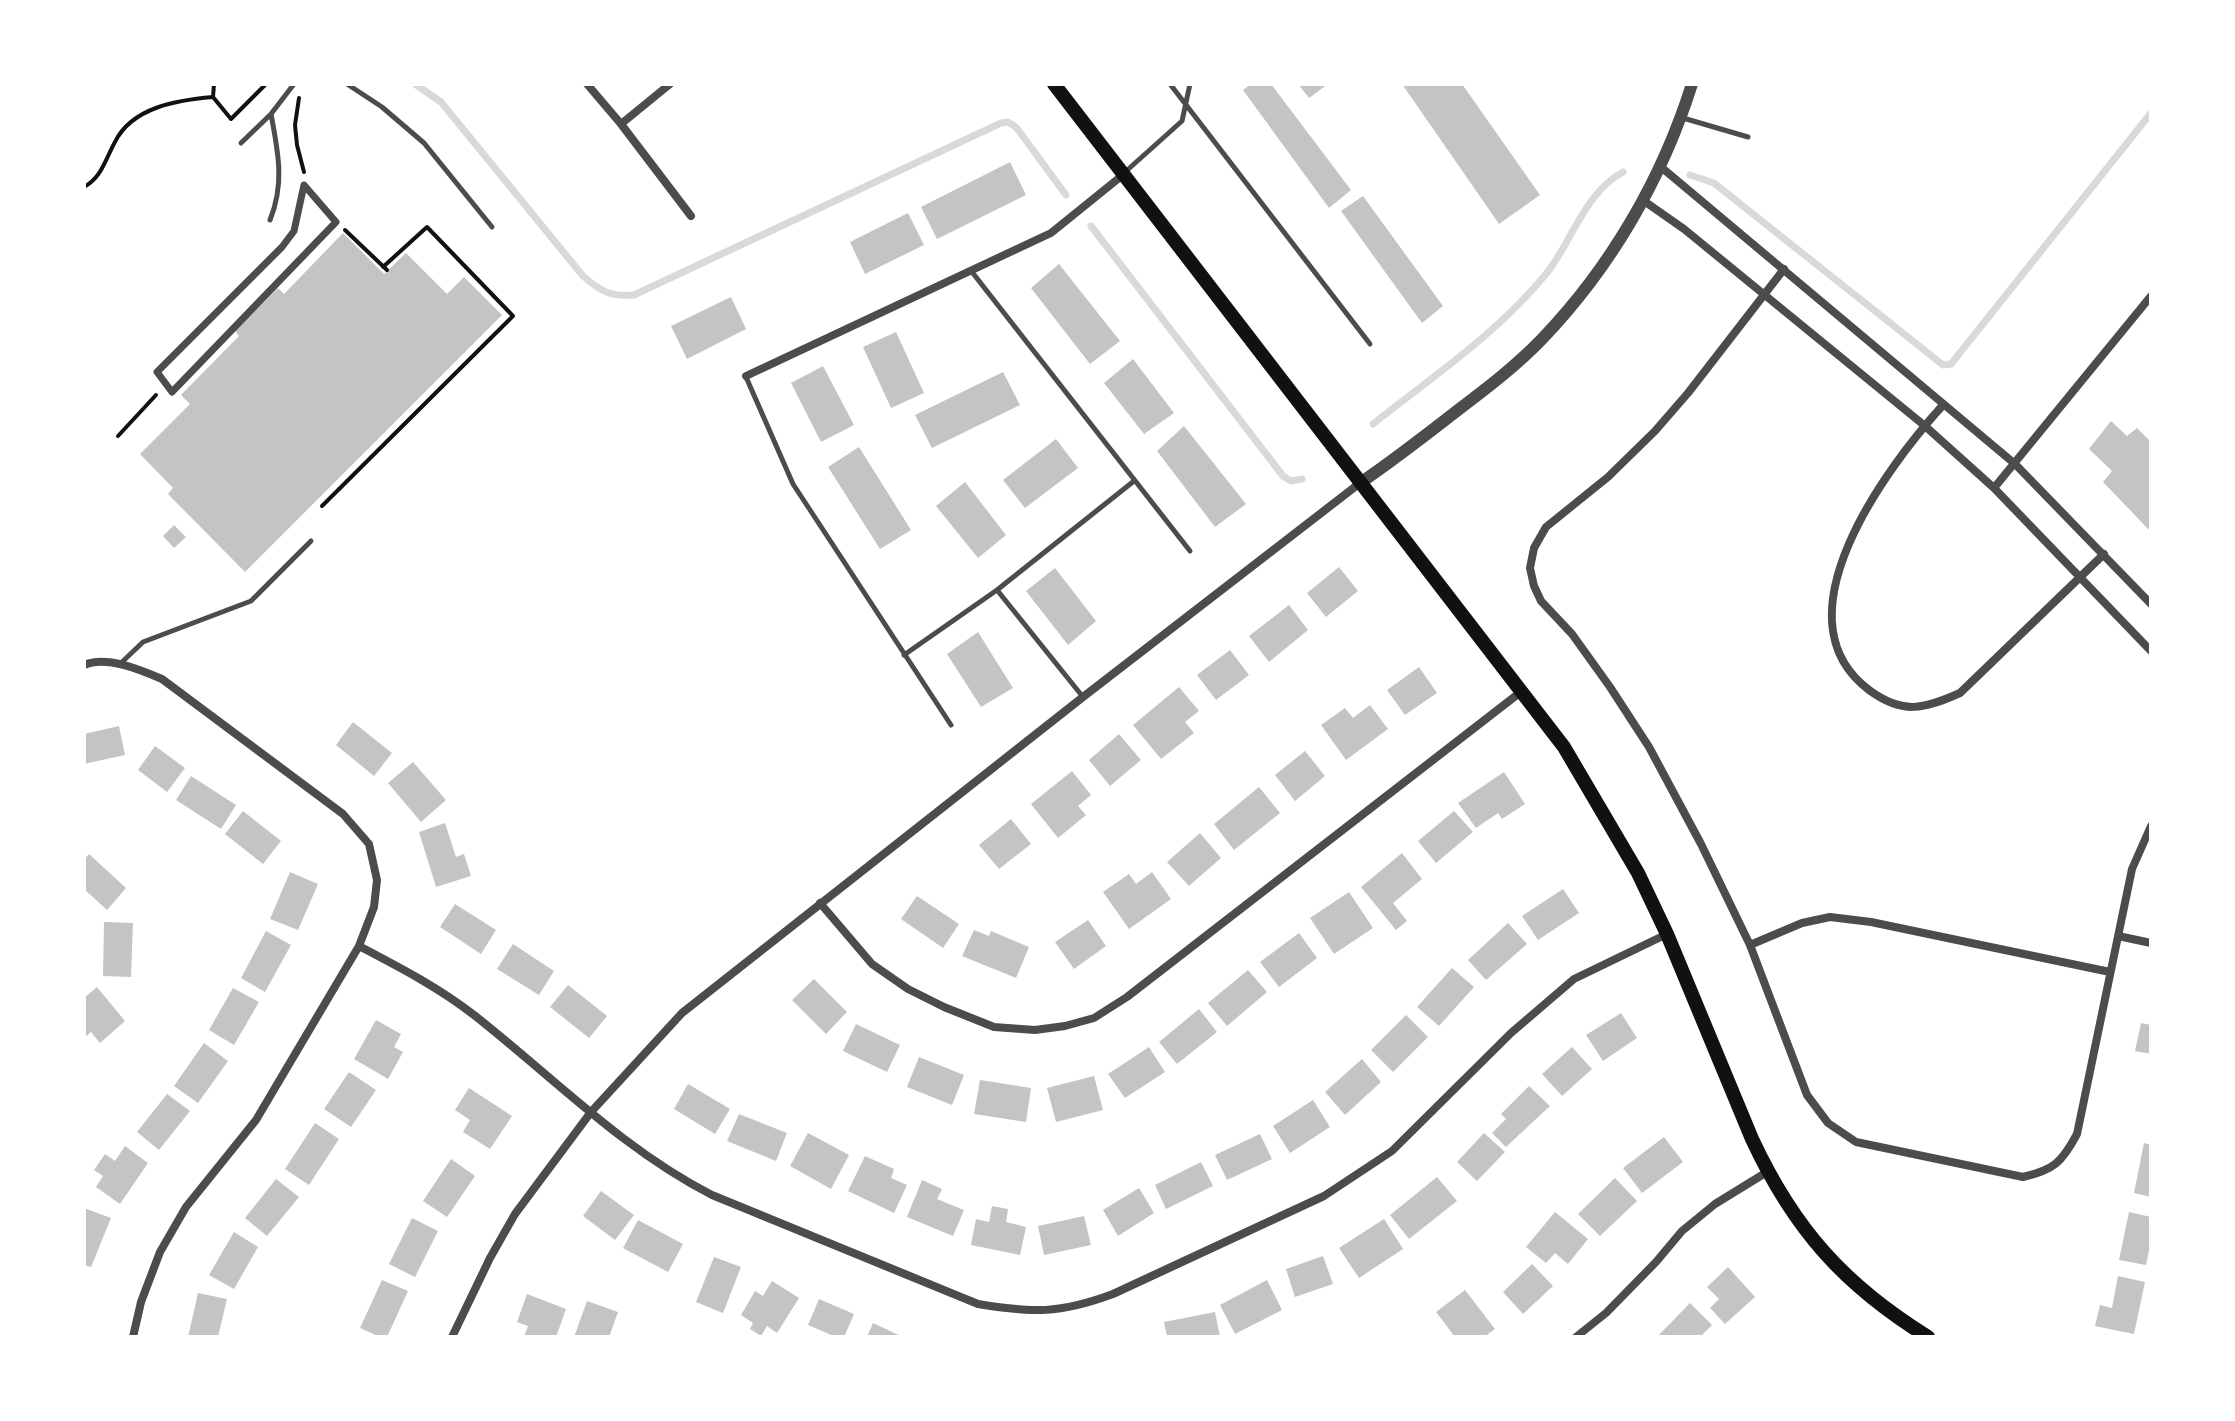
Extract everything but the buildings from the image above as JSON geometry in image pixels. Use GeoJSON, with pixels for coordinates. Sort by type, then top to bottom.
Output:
{"type":"FeatureCollection","features":[{"type":"Feature","properties":{"kind":"main road"},"geometry":{"type":"LineString","coordinates":[[1054,84],[1564,747],[1638,873],[1667,934],[1767,1172],[1797,1220],[1822,1252],[1889,1312],[1928,1337]]}},
{"type":"Feature","properties":{"kind":"street"},"geometry":{"type":"LineString","coordinates":[[587,84],[691,216]]}},
{"type":"Feature","properties":{"kind":"street"},"geometry":{"type":"LineString","coordinates":[[621,124],[670,84]]}},
{"type":"Feature","properties":{"kind":"street"},"geometry":{"type":"LineString","coordinates":[[452,1337],[515,1214],[591,1112],[682,1013],[1083,697],[1509,371],[1543,338],[1611,255],[1644,201],[1682,118],[1692,84]]}},
{"type":"Feature","properties":{"kind":"street"},"geometry":{"type":"LineString","coordinates":[[1661,167],[2015,464],[2151,604]]}},
{"type":"Feature","properties":{"kind":"street"},"geometry":{"type":"LineString","coordinates":[[746,376],[1051,233],[1124,174]]}},
{"type":"Feature","properties":{"kind":"street"},"geometry":{"type":"LineString","coordinates":[[304,185],[336,222],[172,392],[157,372],[282,247],[294,231],[304,185]]}},
{"type":"Feature","properties":{"kind":"street"},"geometry":{"type":"LineString","coordinates":[[1644,201],[1684,229],[1925,426],[1994,488],[2151,651]]}},
{"type":"Feature","properties":{"kind":"street"},"geometry":{"type":"LineString","coordinates":[[1784,269],[1655,431],[1608,477],[1546,527],[1534,548],[1530,568],[1541,601],[1572,634],[1649,747],[1750,945],[1807,1095],[1828,1123],[1856,1142],[2023,1177],[2047,1171],[2065,1157],[2077,1134],[2132,869],[2151,826]]}},
{"type":"Feature","properties":{"kind":"street"},"geometry":{"type":"LineString","coordinates":[[1994,488],[2151,296]]}},
{"type":"Feature","properties":{"kind":"street"},"geometry":{"type":"LineString","coordinates":[[1943,405],[1877,492],[1854,532],[1840,568],[1832,602],[1835,638],[1846,665],[1862,684],[1885,702],[1912,709],[1960,693],[2104,554]]}},
{"type":"Feature","properties":{"kind":"street"},"geometry":{"type":"LineString","coordinates":[[84,665],[90,662],[119,665],[162,679],[343,814],[369,844],[377,880],[374,907],[359,946],[256,1120],[186,1207],[160,1252],[141,1302],[133,1337]]}},
{"type":"Feature","properties":{"kind":"street"},"geometry":{"type":"LineString","coordinates":[[820,903],[872,964],[908,989],[944,1007],[994,1027],[1035,1030],[1094,1018],[1127,997],[1522,691]]}},
{"type":"Feature","properties":{"kind":"street"},"geometry":{"type":"LineString","coordinates":[[1750,945],[1802,923],[1830,917],[1871,922],[2110,972]]}},
{"type":"Feature","properties":{"kind":"street"},"geometry":{"type":"LineString","coordinates":[[359,946],[429,983],[473,1015],[670,1174],[712,1195],[978,1304],[1011,1310],[1052,1311],[1082,1306],[1113,1294],[1324,1196],[1392,1151],[1511,1033],[1574,979],[1667,934]]}},
{"type":"Feature","properties":{"kind":"street"},"geometry":{"type":"LineString","coordinates":[[2118,936],[2151,943]]}},
{"type":"Feature","properties":{"kind":"street"},"geometry":{"type":"LineString","coordinates":[[1576,1337],[1636,1283],[1682,1231],[1715,1204],[1767,1172]]}},
{"type":"Feature","properties":{"kind":"lane"},"geometry":{"type":"LineString","coordinates":[[241,143],[271,114],[294,84]]}},
{"type":"Feature","properties":{"kind":"lane"},"geometry":{"type":"LineString","coordinates":[[347,84],[382,107],[424,143],[492,227]]}},
{"type":"Feature","properties":{"kind":"lane"},"geometry":{"type":"LineString","coordinates":[[1170,84],[1370,344]]}},
{"type":"Feature","properties":{"kind":"lane"},"geometry":{"type":"LineString","coordinates":[[1124,174],[1182,121],[1190,84]]}},
{"type":"Feature","properties":{"kind":"lane"},"geometry":{"type":"LineString","coordinates":[[270,220],[278,202],[281,169],[271,114]]}},
{"type":"Feature","properties":{"kind":"lane"},"geometry":{"type":"LineString","coordinates":[[1682,118],[1748,137]]}},
{"type":"Feature","properties":{"kind":"lane"},"geometry":{"type":"LineString","coordinates":[[972,272],[1190,551]]}},
{"type":"Feature","properties":{"kind":"lane"},"geometry":{"type":"LineString","coordinates":[[746,376],[793,484],[951,725]]}},
{"type":"Feature","properties":{"kind":"lane"},"geometry":{"type":"LineString","coordinates":[[904,655],[997,590],[1134,481]]}},
{"type":"Feature","properties":{"kind":"lane"},"geometry":{"type":"LineString","coordinates":[[119,665],[143,642],[251,601],[311,541]]}},
{"type":"Feature","properties":{"kind":"lane"},"geometry":{"type":"LineString","coordinates":[[997,590],[1083,697]]}},
{"type":"Feature","properties":{"kind":"path"},"geometry":{"type":"LineString","coordinates":[[214,84],[213,97],[231,119],[266,84]]}},
{"type":"Feature","properties":{"kind":"path"},"geometry":{"type":"LineString","coordinates":[[300,92],[295,125],[304,185]]}},
{"type":"Feature","properties":{"kind":"path"},"geometry":{"type":"LineString","coordinates":[[84,187],[100,175],[116,138],[152,108],[213,97]]}},
{"type":"Feature","properties":{"kind":"path"},"geometry":{"type":"LineString","coordinates":[[322,506],[513,316],[427,227],[385,268],[336,222]]}},
{"type":"Feature","properties":{"kind":"path"},"geometry":{"type":"LineString","coordinates":[[118,436],[166,384]]}},
{"type":"Feature","properties":{"kind":"waterway"},"geometry":{"type":"LineString","coordinates":[[415,84],[441,102],[583,276],[612,294],[634,295],[1001,123],[1008,122],[1016,127],[1066,195]]}},
{"type":"Feature","properties":{"kind":"waterway"},"geometry":{"type":"LineString","coordinates":[[1690,175],[1714,183],[1943,365],[1951,364],[2151,113]]}},
{"type":"Feature","properties":{"kind":"waterway"},"geometry":{"type":"LineString","coordinates":[[1373,424],[1464,354],[1507,316],[1546,274],[1598,192],[1623,172]]}},
{"type":"Feature","properties":{"kind":"waterway"},"geometry":{"type":"LineString","coordinates":[[1091,226],[1283,476],[1291,481],[1302,479]]}}]}
